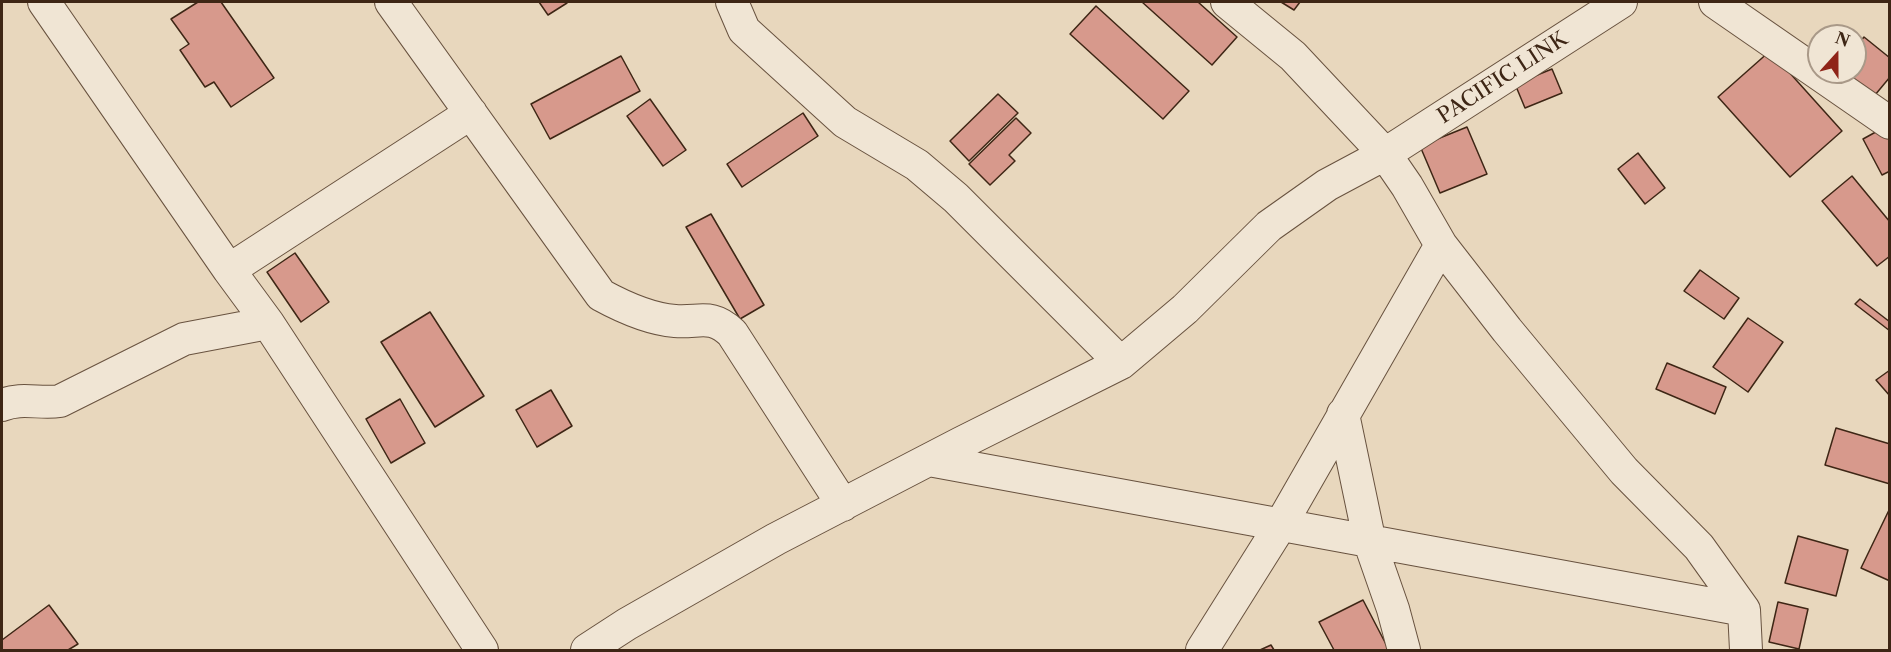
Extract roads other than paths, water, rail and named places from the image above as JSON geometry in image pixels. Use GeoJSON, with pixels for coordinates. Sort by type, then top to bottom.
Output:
{"type":"FeatureCollection","features":[{"type":"Feature","properties":{"kind":"street"},"geometry":{"type":"LineString","coordinates":[[44,2],[268,324],[482,651]]}},
{"type":"Feature","properties":{"kind":"street"},"geometry":{"type":"LineString","coordinates":[[391,2],[601,295],[626,309],[675,321],[711,320],[722,324],[732,333],[843,505]]}},
{"type":"Feature","properties":{"kind":"street"},"geometry":{"type":"LineString","coordinates":[[732,2],[744,30],[845,122],[917,165],[956,198],[1121,363]]}},
{"type":"Feature","properties":{"kind":"street"},"geometry":{"type":"LineString","coordinates":[[1227,2],[1293,56],[1385,153],[1441,245],[1507,330],[1624,471],[1699,547],[1744,610],[1746,651]]}},
{"type":"Feature","properties":{"kind":"street","name":"PACIFIC LINK"},"geometry":{"type":"LineString","coordinates":[[587,651],[637,618],[776,539],[1121,363],[1185,309],[1269,226],[1327,185],[1385,153],[1621,2]]}},
{"type":"Feature","properties":{"kind":"street"},"geometry":{"type":"LineString","coordinates":[[1714,2],[1890,123]]}},
{"type":"Feature","properties":{"kind":"street"},"geometry":{"type":"LineString","coordinates":[[229,270],[471,113]]}},
{"type":"Feature","properties":{"kind":"street"},"geometry":{"type":"LineString","coordinates":[[1202,651],[1280,526],[1342,414],[1441,245]]}},
{"type":"Feature","properties":{"kind":"street"},"geometry":{"type":"LineString","coordinates":[[2,405],[25,400],[49,403],[60,401],[184,339],[268,324]]}},
{"type":"Feature","properties":{"kind":"street"},"geometry":{"type":"LineString","coordinates":[[1342,414],[1370,543],[1393,609],[1404,651]]}},
{"type":"Feature","properties":{"kind":"street"},"geometry":{"type":"LineString","coordinates":[[929,460],[1370,543],[1744,610]]}}]}
